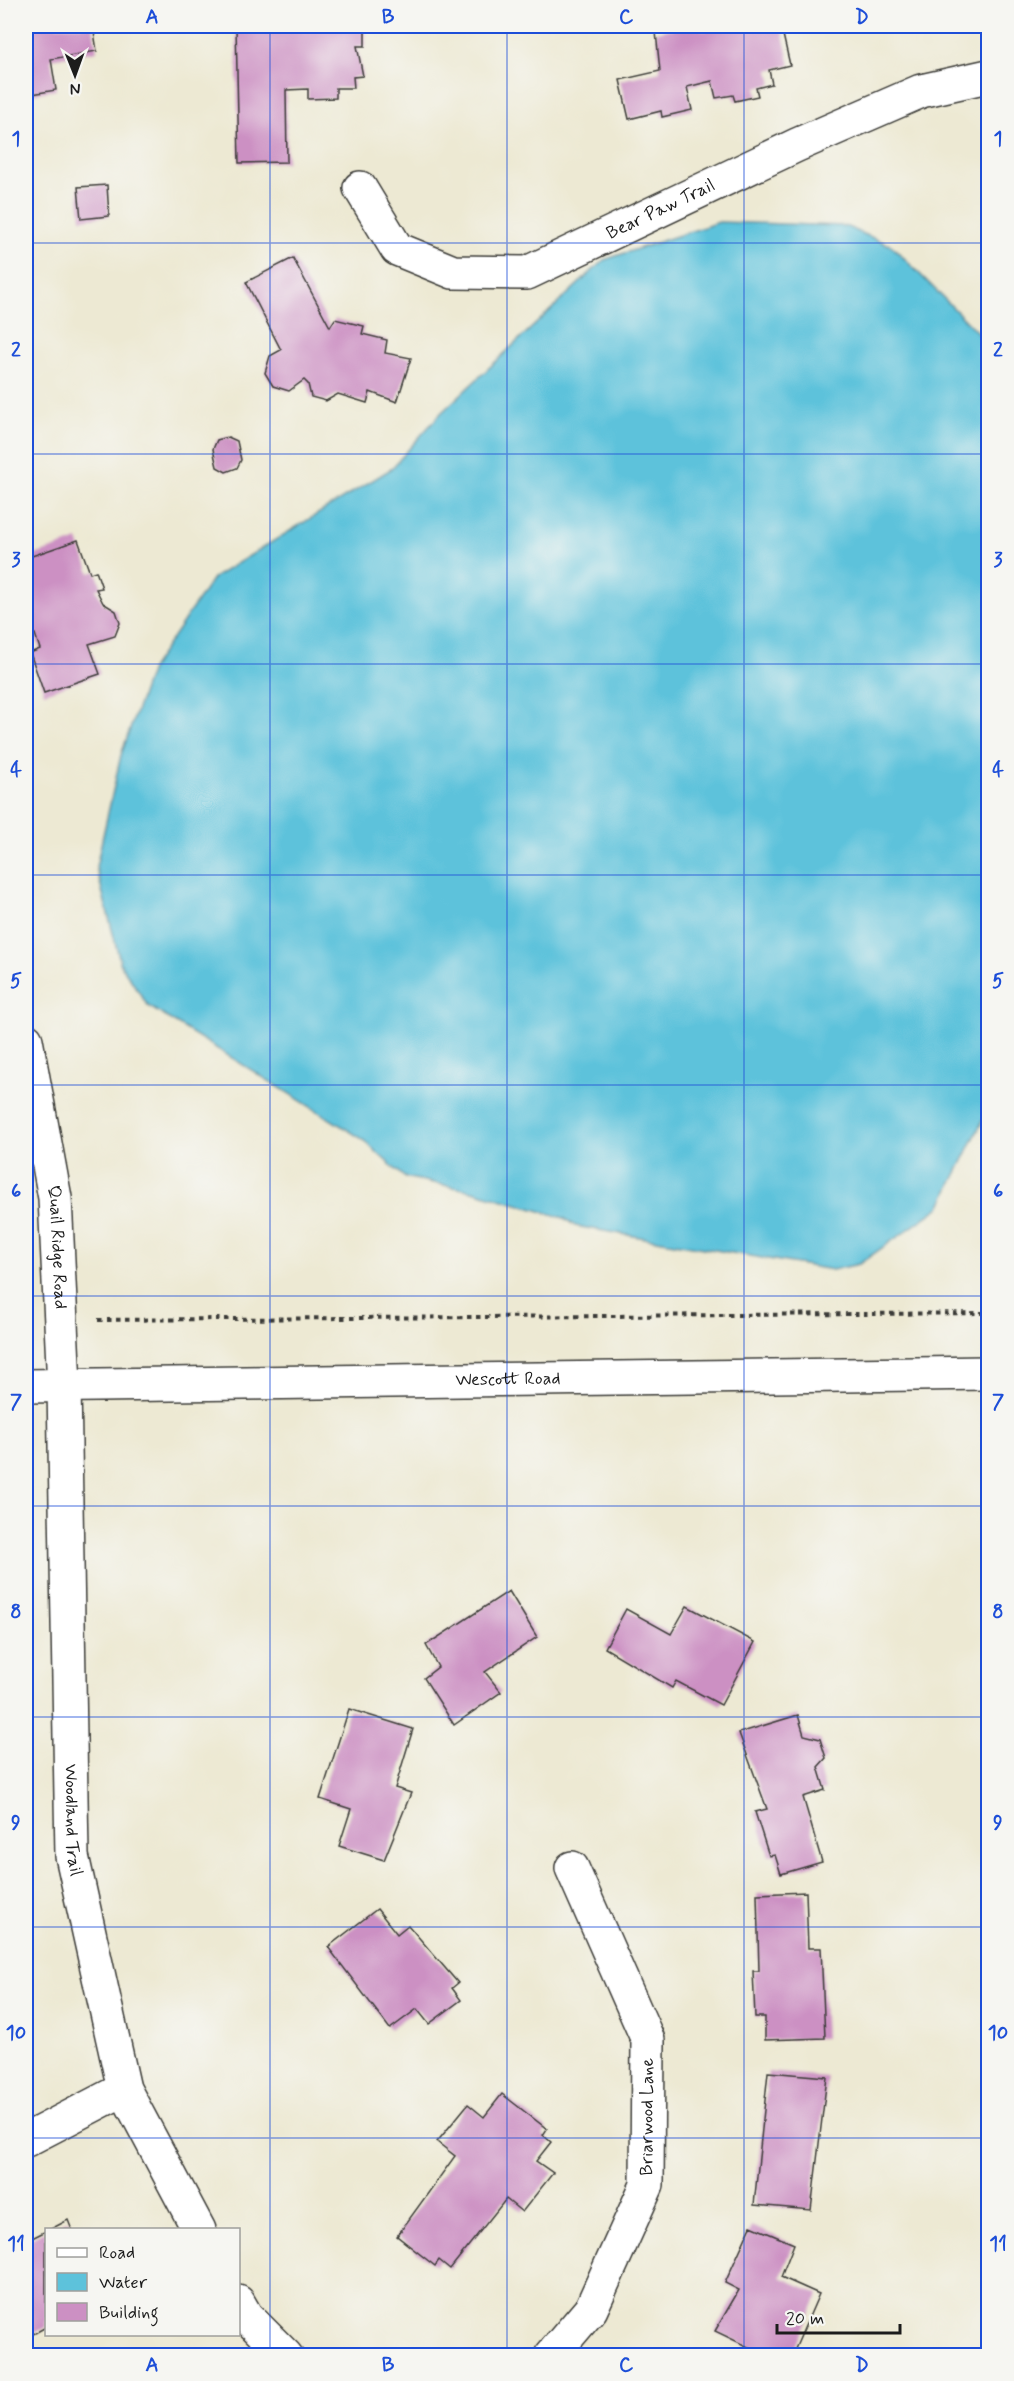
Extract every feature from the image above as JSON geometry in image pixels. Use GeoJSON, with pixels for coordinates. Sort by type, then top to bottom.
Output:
{"type":"FeatureCollection","features":[{"type":"Feature","properties":{"kind":"street","name":"Bear Paw Trail"},"geometry":{"type":"LineString","coordinates":[[360,189],[397,249],[453,272],[527,273],[797,145],[921,92],[988,76]]}},
{"type":"Feature","properties":{"kind":"street","name":"Quail Ridge Road"},"geometry":{"type":"LineString","coordinates":[[26,1040],[55,1198],[64,1386]]}},
{"type":"Feature","properties":{"kind":"street","name":"Wescott Road"},"geometry":{"type":"LineString","coordinates":[[26,1386],[988,1374]]}},
{"type":"Feature","properties":{"kind":"street","name":"Woodland Trail"},"geometry":{"type":"LineString","coordinates":[[64,1386],[72,1856],[123,2090],[198,2228]]}},
{"type":"Feature","properties":{"kind":"street","name":"Briarwood Lane"},"geometry":{"type":"LineString","coordinates":[[551,2355],[591,2309],[647,2185],[648,2040],[572,1868]]}},
{"type":"Feature","properties":{"kind":"street"},"geometry":{"type":"LineString","coordinates":[[26,2140],[123,2090]]}},
{"type":"Feature","properties":{"kind":"street"},"geometry":{"type":"LineString","coordinates":[[240,2306],[246,2316],[286,2355]]}},
{"type":"Feature","properties":{"kind":"path"},"geometry":{"type":"LineString","coordinates":[[61,1320],[988,1313]]}},
{"type":"Feature","properties":{"kind":"water"},"geometry":{"type":"Polygon","coordinates":[[[719,222],[845,226],[892,246],[988,343],[988,1110],[940,1207],[859,1264],[832,1270],[575,1226],[564,1218],[473,1191],[404,1177],[361,1138],[148,1006],[121,965],[96,867],[121,755],[151,669],[213,578],[391,469],[441,413],[604,260],[719,222]]]}},
{"type":"Feature","properties":{"kind":"building"},"geometry":{"type":"Polygon","coordinates":[[[26,26],[93,26],[97,51],[51,59],[56,90],[26,95],[26,26]]]}},
{"type":"Feature","properties":{"kind":"building"},"geometry":{"type":"Polygon","coordinates":[[[236,26],[365,26],[365,46],[357,46],[363,76],[353,77],[354,88],[336,88],[336,98],[308,99],[308,89],[286,90],[287,162],[239,163],[236,26]]]}},
{"type":"Feature","properties":{"kind":"building"},"geometry":{"type":"Polygon","coordinates":[[[684,26],[701,26],[702,31],[725,26],[781,26],[790,65],[769,70],[772,84],[756,88],[758,96],[735,101],[733,95],[716,98],[712,81],[687,87],[692,110],[662,117],[661,111],[629,119],[620,80],[660,71],[656,32],[684,26]]]}},
{"type":"Feature","properties":{"kind":"building"},"geometry":{"type":"Polygon","coordinates":[[[107,185],[109,216],[81,219],[78,187],[107,185]]]}},
{"type":"Feature","properties":{"kind":"building"},"geometry":{"type":"Polygon","coordinates":[[[293,258],[330,327],[335,319],[364,326],[362,334],[387,340],[385,353],[411,358],[397,402],[370,392],[367,403],[338,394],[326,401],[311,397],[308,384],[304,380],[289,391],[273,386],[265,373],[270,356],[281,350],[246,282],[293,258]]]}},
{"type":"Feature","properties":{"kind":"building"},"geometry":{"type":"Polygon","coordinates":[[[228,437],[237,441],[241,460],[237,468],[226,472],[217,467],[213,449],[217,440],[228,437]]]}},
{"type":"Feature","properties":{"kind":"building"},"geometry":{"type":"Polygon","coordinates":[[[78,540],[90,573],[96,571],[102,588],[96,589],[103,603],[116,611],[120,623],[115,636],[89,644],[100,674],[44,693],[30,653],[40,649],[35,634],[28,637],[26,629],[26,558],[78,540]]]}},
{"type":"Feature","properties":{"kind":"building"},"geometry":{"type":"Polygon","coordinates":[[[509,1591],[537,1637],[485,1672],[501,1692],[454,1725],[424,1678],[438,1667],[426,1645],[509,1591]]]}},
{"type":"Feature","properties":{"kind":"building"},"geometry":{"type":"Polygon","coordinates":[[[687,1606],[755,1642],[721,1705],[676,1681],[672,1688],[605,1648],[626,1609],[671,1634],[687,1606]]]}},
{"type":"Feature","properties":{"kind":"building"},"geometry":{"type":"Polygon","coordinates":[[[349,1709],[413,1729],[395,1788],[411,1793],[384,1860],[339,1846],[351,1809],[320,1799],[349,1709]]]}},
{"type":"Feature","properties":{"kind":"building"},"geometry":{"type":"Polygon","coordinates":[[[798,1715],[804,1735],[820,1739],[826,1758],[818,1767],[825,1790],[803,1797],[822,1862],[781,1874],[775,1855],[769,1856],[755,1812],[767,1809],[739,1733],[798,1715]]]}},
{"type":"Feature","properties":{"kind":"building"},"geometry":{"type":"Polygon","coordinates":[[[806,1892],[808,1948],[821,1948],[825,2038],[765,2040],[765,2017],[755,2017],[753,1971],[759,1971],[757,1894],[806,1892]]]}},
{"type":"Feature","properties":{"kind":"building"},"geometry":{"type":"Polygon","coordinates":[[[377,1909],[397,1934],[408,1925],[458,1983],[452,1988],[461,2000],[429,2024],[417,2009],[390,2029],[328,1947],[377,1909]]]}},
{"type":"Feature","properties":{"kind":"building"},"geometry":{"type":"Polygon","coordinates":[[[768,2072],[827,2077],[811,2210],[754,2205],[768,2072]]]}},
{"type":"Feature","properties":{"kind":"building"},"geometry":{"type":"Polygon","coordinates":[[[502,2094],[547,2129],[543,2135],[551,2142],[536,2161],[553,2173],[522,2212],[506,2199],[450,2269],[439,2260],[435,2266],[397,2236],[455,2156],[437,2142],[468,2104],[484,2117],[502,2094]]]}},
{"type":"Feature","properties":{"kind":"building"},"geometry":{"type":"Polygon","coordinates":[[[68,2220],[71,2228],[53,2228],[68,2220]]]}},
{"type":"Feature","properties":{"kind":"building"},"geometry":{"type":"Polygon","coordinates":[[[751,2226],[794,2244],[781,2277],[819,2294],[792,2356],[767,2356],[715,2331],[739,2290],[725,2283],[751,2226]]]}},
{"type":"Feature","properties":{"kind":"building"},"geometry":{"type":"Polygon","coordinates":[[[45,2232],[45,2328],[26,2338],[26,2258],[29,2256],[26,2241],[45,2232]]]}}]}
